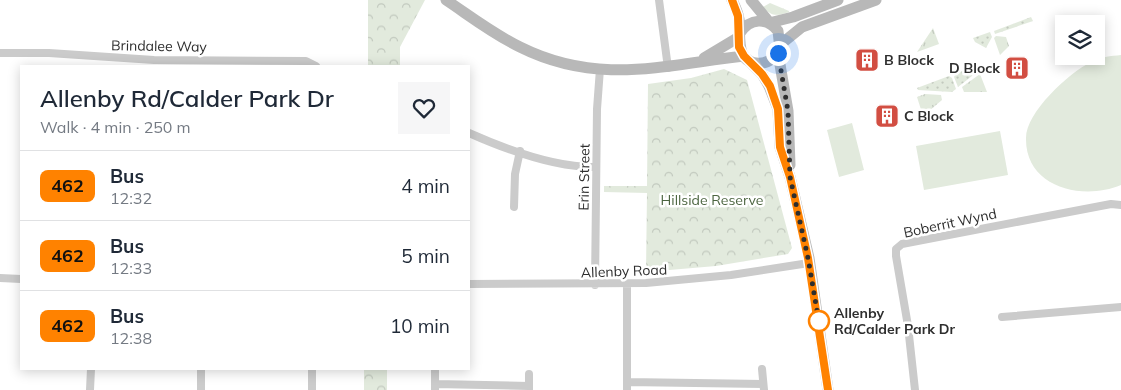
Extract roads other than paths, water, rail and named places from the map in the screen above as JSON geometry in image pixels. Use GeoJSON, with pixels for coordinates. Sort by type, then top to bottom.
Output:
{"type":"FeatureCollection","features":[{"type":"Feature","properties":{"kind":"street"},"geometry":{"type":"LineString","coordinates":[[446,0],[496,34],[521,48],[550,59],[600,69],[645,70],[671,68],[695,62],[745,58],[760,63],[773,58],[779,49],[802,27],[847,5],[876,0]]}},
{"type":"Feature","properties":{"kind":"street"},"geometry":{"type":"LineString","coordinates":[[453,0],[466,13]]}},
{"type":"Feature","properties":{"kind":"street"},"geometry":{"type":"LineString","coordinates":[[659,0],[671,68]]}},
{"type":"Feature","properties":{"kind":"street"},"geometry":{"type":"LineString","coordinates":[[732,0],[738,16],[739,47],[745,58],[762,74],[778,109],[780,147],[790,177],[809,260],[828,390]]}},
{"type":"Feature","properties":{"kind":"street"},"geometry":{"type":"LineString","coordinates":[[751,0],[778,31],[788,111],[790,177]]}},
{"type":"Feature","properties":{"kind":"street"},"geometry":{"type":"LineString","coordinates":[[695,62],[739,35],[749,23],[755,21],[769,22],[793,17],[838,0]]}},
{"type":"Feature","properties":{"kind":"street","name":"Brindalee Way"},"geometry":{"type":"LineString","coordinates":[[0,53],[49,53],[154,63],[306,61],[314,65]]}},
{"type":"Feature","properties":{"kind":"street","name":"Erin Street"},"geometry":{"type":"LineString","coordinates":[[595,285],[597,108],[600,69]]}},
{"type":"Feature","properties":{"kind":"street"},"geometry":{"type":"LineString","coordinates":[[470,133],[576,168],[596,167]]}},
{"type":"Feature","properties":{"kind":"street"},"geometry":{"type":"LineString","coordinates":[[514,207],[515,174],[520,151]]}},
{"type":"Feature","properties":{"kind":"street","name":"Boberrit Wynd"},"geometry":{"type":"LineString","coordinates":[[915,390],[908,326],[896,249],[902,244],[1111,204],[1121,205]]}},
{"type":"Feature","properties":{"kind":"street","name":"Allenby Road"},"geometry":{"type":"LineString","coordinates":[[470,284],[595,285],[689,280],[809,260]]}},
{"type":"Feature","properties":{"kind":"street"},"geometry":{"type":"LineString","coordinates":[[0,278],[20,279]]}},
{"type":"Feature","properties":{"kind":"street"},"geometry":{"type":"LineString","coordinates":[[628,284],[627,386],[763,387],[762,369]]}},
{"type":"Feature","properties":{"kind":"street"},"geometry":{"type":"LineString","coordinates":[[1002,317],[1121,307]]}},
{"type":"Feature","properties":{"kind":"street"},"geometry":{"type":"LineString","coordinates":[[90,390],[91,370]]}},
{"type":"Feature","properties":{"kind":"street"},"geometry":{"type":"LineString","coordinates":[[201,370],[201,390]]}},
{"type":"Feature","properties":{"kind":"street"},"geometry":{"type":"LineString","coordinates":[[312,370],[312,390]]}},
{"type":"Feature","properties":{"kind":"street"},"geometry":{"type":"LineString","coordinates":[[435,370],[435,387],[529,388],[530,374]]}},
{"type":"Feature","properties":{"kind":"place","name":"B Block"},"geometry":{"type":"Point","coordinates":[867,60]}},
{"type":"Feature","properties":{"kind":"place","name":"D Block"},"geometry":{"type":"Point","coordinates":[1017,68]}},
{"type":"Feature","properties":{"kind":"place","name":"C Block"},"geometry":{"type":"Point","coordinates":[887,116]}},
{"type":"Feature","properties":{"kind":"place","name":"Allenby Rd/Calder Park Dr"},"geometry":{"type":"Point","coordinates":[819,321]}},
{"type":"Feature","properties":{"kind":"park label","name":"Hillside Reserve"},"geometry":{"type":"Point","coordinates":[712,200]}}]}
